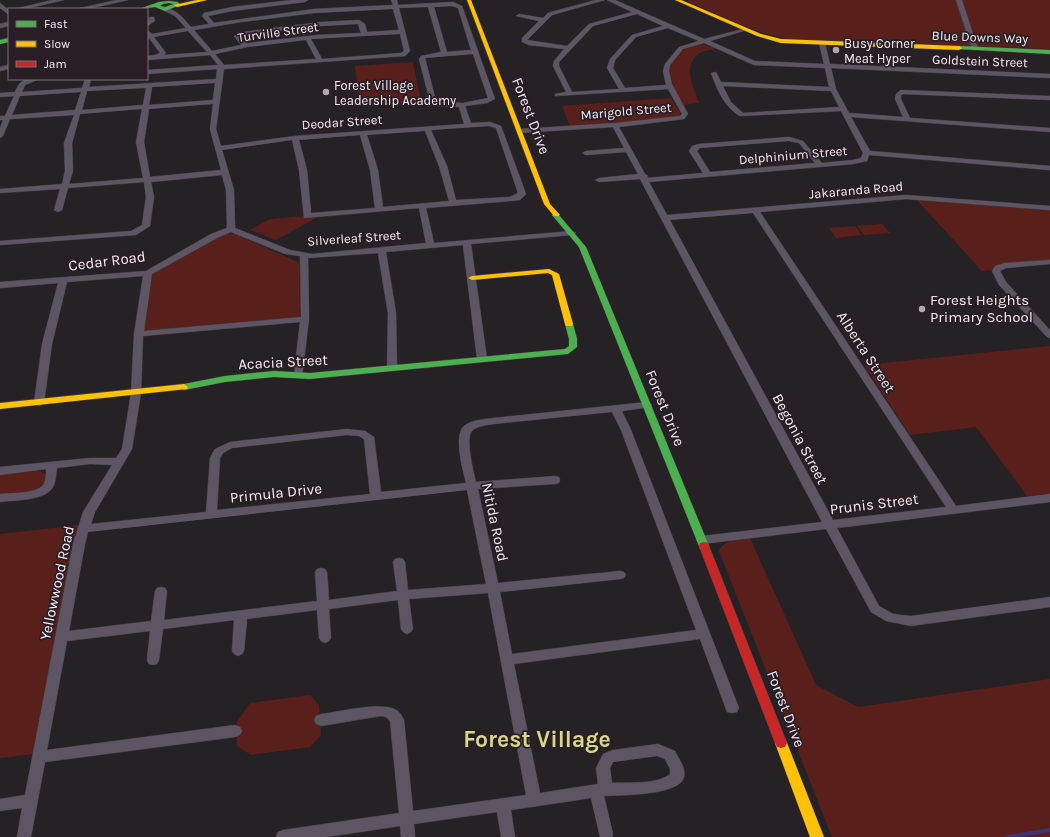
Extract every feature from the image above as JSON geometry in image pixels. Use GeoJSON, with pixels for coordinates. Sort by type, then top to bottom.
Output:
{"type":"FeatureCollection","features":[{"type":"Feature","properties":{"kind":"street"},"geometry":{"type":"LineString","coordinates":[[20,8],[37,2],[61,0]]}},
{"type":"Feature","properties":{"kind":"street"},"geometry":{"type":"LineString","coordinates":[[84,8],[125,0]]}},
{"type":"Feature","properties":{"kind":"street"},"geometry":{"type":"LineString","coordinates":[[148,8],[198,0]]}},
{"type":"Feature","properties":{"kind":"street"},"geometry":{"type":"LineString","coordinates":[[148,23],[152,21],[149,14],[167,5],[204,0]]}},
{"type":"Feature","properties":{"kind":"street"},"geometry":{"type":"LineString","coordinates":[[213,25],[205,16],[206,14],[232,8],[305,0]]}},
{"type":"Feature","properties":{"kind":"street"},"geometry":{"type":"LineString","coordinates":[[371,0],[373,8]]}},
{"type":"Feature","properties":{"kind":"street","name":"Forest Drive"},"geometry":{"type":"LineString","coordinates":[[469,0],[547,204],[582,247],[702,540],[817,837]]}},
{"type":"Feature","properties":{"kind":"street"},"geometry":{"type":"LineString","coordinates":[[567,48],[524,41],[525,37],[548,15],[602,0]]}},
{"type":"Feature","properties":{"kind":"street","name":"Goldstein Street"},"geometry":{"type":"LineString","coordinates":[[610,0],[703,42],[754,63],[1050,76]]}},
{"type":"Feature","properties":{"kind":"street","name":"Blue Downs Way"},"geometry":{"type":"LineString","coordinates":[[676,0],[774,40],[1050,52]]}},
{"type":"Feature","properties":{"kind":"street"},"geometry":{"type":"LineString","coordinates":[[959,0],[975,49]]}},
{"type":"Feature","properties":{"kind":"street"},"geometry":{"type":"LineString","coordinates":[[148,72],[397,56],[406,53],[395,3]]}},
{"type":"Feature","properties":{"kind":"street"},"geometry":{"type":"LineString","coordinates":[[148,35],[307,12],[373,8],[395,3],[453,4],[460,7],[492,98],[485,102],[444,105],[435,103],[431,100],[422,59],[429,55],[475,52]]}},
{"type":"Feature","properties":{"kind":"street"},"geometry":{"type":"LineString","coordinates":[[430,4],[445,54]]}},
{"type":"Feature","properties":{"kind":"street"},"geometry":{"type":"LineString","coordinates":[[0,5],[8,11]]}},
{"type":"Feature","properties":{"kind":"street"},"geometry":{"type":"LineString","coordinates":[[167,5],[221,64],[213,129],[230,190],[231,229]]}},
{"type":"Feature","properties":{"kind":"street"},"geometry":{"type":"LineString","coordinates":[[570,94],[555,63],[567,48],[591,25],[637,12]]}},
{"type":"Feature","properties":{"kind":"street"},"geometry":{"type":"LineString","coordinates":[[519,16],[544,20]]}},
{"type":"Feature","properties":{"kind":"street"},"geometry":{"type":"LineString","coordinates":[[247,45],[242,43],[237,36],[245,33],[313,24],[359,22],[362,24],[364,34]]}},
{"type":"Feature","properties":{"kind":"street"},"geometry":{"type":"LineString","coordinates":[[623,90],[610,68],[612,60],[634,36],[668,26]]}},
{"type":"Feature","properties":{"kind":"street","name":"Marigold Street"},"geometry":{"type":"LineString","coordinates":[[519,131],[615,125],[682,118],[685,114],[675,99],[666,69],[667,65],[680,49],[745,29]]}},
{"type":"Feature","properties":{"kind":"street","name":"Turville Street"},"geometry":{"type":"LineString","coordinates":[[148,58],[159,56],[189,56],[212,53],[247,45],[402,32]]}},
{"type":"Feature","properties":{"kind":"street"},"geometry":{"type":"LineString","coordinates":[[148,35],[163,51],[159,56]]}},
{"type":"Feature","properties":{"kind":"street"},"geometry":{"type":"LineString","coordinates":[[308,39],[320,60]]}},
{"type":"Feature","properties":{"kind":"street","name":"Delphinium Street"},"geometry":{"type":"LineString","coordinates":[[599,180],[707,174],[820,165],[864,159],[867,153],[833,89],[822,43]]}},
{"type":"Feature","properties":{"kind":"street"},"geometry":{"type":"LineString","coordinates":[[714,73],[718,84],[735,110],[742,115],[846,112],[907,119],[1050,130]]}},
{"type":"Feature","properties":{"kind":"street"},"geometry":{"type":"LineString","coordinates":[[0,136],[12,106],[24,82],[32,80]]}},
{"type":"Feature","properties":{"kind":"street"},"geometry":{"type":"LineString","coordinates":[[58,210],[69,171],[68,143],[88,80]]}},
{"type":"Feature","properties":{"kind":"street"},"geometry":{"type":"LineString","coordinates":[[0,95],[219,81]]}},
{"type":"Feature","properties":{"kind":"street"},"geometry":{"type":"LineString","coordinates":[[718,84],[833,89]]}},
{"type":"Feature","properties":{"kind":"street"},"geometry":{"type":"LineString","coordinates":[[0,243],[133,233],[141,230],[147,223],[150,198],[140,142],[149,86]]}},
{"type":"Feature","properties":{"kind":"street"},"geometry":{"type":"LineString","coordinates":[[557,95],[671,87]]}},
{"type":"Feature","properties":{"kind":"street"},"geometry":{"type":"LineString","coordinates":[[907,119],[898,99],[898,95],[901,92],[1050,98]]}},
{"type":"Feature","properties":{"kind":"street"},"geometry":{"type":"LineString","coordinates":[[0,118],[216,102]]}},
{"type":"Feature","properties":{"kind":"street"},"geometry":{"type":"LineString","coordinates":[[462,104],[468,126]]}},
{"type":"Feature","properties":{"kind":"street","name":"Deodar Street"},"geometry":{"type":"LineString","coordinates":[[219,148],[295,138],[427,128],[496,125],[501,134],[521,195],[517,198],[510,199],[453,203]]}},
{"type":"Feature","properties":{"kind":"street","name":"Begonia Street"},"geometry":{"type":"LineString","coordinates":[[615,125],[872,605],[879,612],[890,618],[911,621],[1050,602]]}},
{"type":"Feature","properties":{"kind":"street"},"geometry":{"type":"LineString","coordinates":[[295,138],[304,170],[307,216],[453,203],[443,166],[427,128]]}},
{"type":"Feature","properties":{"kind":"street"},"geometry":{"type":"LineString","coordinates":[[363,133],[374,170],[380,209]]}},
{"type":"Feature","properties":{"kind":"street"},"geometry":{"type":"LineString","coordinates":[[707,174],[693,151],[697,147],[789,139],[800,142],[820,165]]}},
{"type":"Feature","properties":{"kind":"street"},"geometry":{"type":"LineString","coordinates":[[586,153],[629,150]]}},
{"type":"Feature","properties":{"kind":"street"},"geometry":{"type":"LineString","coordinates":[[867,153],[1050,168]]}},
{"type":"Feature","properties":{"kind":"street"},"geometry":{"type":"LineString","coordinates":[[0,191],[64,187],[226,172]]}},
{"type":"Feature","properties":{"kind":"street","name":"Jakaranda Road"},"geometry":{"type":"LineString","coordinates":[[665,218],[912,197],[1050,208]]}},
{"type":"Feature","properties":{"kind":"street"},"geometry":{"type":"LineString","coordinates":[[422,206],[431,246]]}},
{"type":"Feature","properties":{"kind":"street","name":"Alberta Street"},"geometry":{"type":"LineString","coordinates":[[755,210],[953,509]]}},
{"type":"Feature","properties":{"kind":"street","name":"Silverleaf Street"},"geometry":{"type":"LineString","coordinates":[[231,229],[288,252],[304,255],[431,246],[572,233]]}},
{"type":"Feature","properties":{"kind":"street","name":"Cedar Road"},"geometry":{"type":"LineString","coordinates":[[0,285],[148,273],[214,236],[231,229]]}},
{"type":"Feature","properties":{"kind":"street"},"geometry":{"type":"LineString","coordinates":[[467,243],[482,359]]}},
{"type":"Feature","properties":{"kind":"street"},"geometry":{"type":"LineString","coordinates":[[382,250],[392,313],[392,368]]}},
{"type":"Feature","properties":{"kind":"street"},"geometry":{"type":"LineString","coordinates":[[299,375],[304,319],[304,255]]}},
{"type":"Feature","properties":{"kind":"street"},"geometry":{"type":"LineString","coordinates":[[1050,262],[1005,266],[998,268],[996,272],[1002,283],[1050,335]]}},
{"type":"Feature","properties":{"kind":"street","name":"Acacia Street"},"geometry":{"type":"LineString","coordinates":[[0,406],[136,393],[184,387],[225,379],[274,374],[310,376],[568,351],[573,347],[573,339],[555,274],[549,271],[472,278]]}},
{"type":"Feature","properties":{"kind":"street","name":"Yellowwood Road"},"geometry":{"type":"LineString","coordinates":[[24,837],[61,637],[83,529],[89,512],[127,449],[136,393],[139,334],[148,273]]}},
{"type":"Feature","properties":{"kind":"street"},"geometry":{"type":"LineString","coordinates":[[39,402],[47,344],[63,280]]}},
{"type":"Feature","properties":{"kind":"street"},"geometry":{"type":"LineString","coordinates":[[139,334],[304,319]]}},
{"type":"Feature","properties":{"kind":"street","name":"Nitida Road"},"geometry":{"type":"LineString","coordinates":[[534,800],[463,443],[464,434],[468,428],[478,424],[494,421],[647,405]]}},
{"type":"Feature","properties":{"kind":"street"},"geometry":{"type":"LineString","coordinates":[[616,409],[626,430],[732,708]]}},
{"type":"Feature","properties":{"kind":"street"},"geometry":{"type":"LineString","coordinates":[[211,515],[216,454],[223,447],[242,443],[348,432],[361,433],[369,437],[376,497]]}},
{"type":"Feature","properties":{"kind":"street"},"geometry":{"type":"LineString","coordinates":[[0,471],[90,461],[119,462]]}},
{"type":"Feature","properties":{"kind":"street"},"geometry":{"type":"LineString","coordinates":[[0,498],[35,494],[44,490],[49,484],[52,465]]}},
{"type":"Feature","properties":{"kind":"street","name":"Primula Drive"},"geometry":{"type":"LineString","coordinates":[[83,529],[472,486],[555,480]]}},
{"type":"Feature","properties":{"kind":"street","name":"Prunis Street"},"geometry":{"type":"LineString","coordinates":[[702,540],[1050,498]]}},
{"type":"Feature","properties":{"kind":"street"},"geometry":{"type":"LineString","coordinates":[[399,562],[407,629]]}},
{"type":"Feature","properties":{"kind":"street"},"geometry":{"type":"LineString","coordinates":[[321,572],[325,638]]}},
{"type":"Feature","properties":{"kind":"street"},"geometry":{"type":"LineString","coordinates":[[61,637],[403,595],[493,588],[620,575]]}},
{"type":"Feature","properties":{"kind":"street"},"geometry":{"type":"LineString","coordinates":[[153,660],[161,591]]}},
{"type":"Feature","properties":{"kind":"street"},"geometry":{"type":"LineString","coordinates":[[238,651],[241,615]]}},
{"type":"Feature","properties":{"kind":"street"},"geometry":{"type":"LineString","coordinates":[[507,660],[704,634]]}},
{"type":"Feature","properties":{"kind":"street"},"geometry":{"type":"LineString","coordinates":[[321,720],[381,712],[388,712],[394,715],[397,720],[408,837]]}},
{"type":"Feature","properties":{"kind":"street"},"geometry":{"type":"LineString","coordinates":[[39,757],[235,731]]}},
{"type":"Feature","properties":{"kind":"street"},"geometry":{"type":"LineString","coordinates":[[283,837],[311,835],[601,790],[663,784],[675,779],[677,776],[677,769],[670,755],[658,750],[608,758],[602,768],[601,790],[606,834]]}},
{"type":"Feature","properties":{"kind":"street"},"geometry":{"type":"LineString","coordinates":[[0,805],[31,800]]}},
{"type":"Feature","properties":{"kind":"street"},"geometry":{"type":"LineString","coordinates":[[503,805],[508,837]]}},
{"type":"Feature","properties":{"kind":"shaded area"},"geometry":{"type":"Polygon","coordinates":[[[1050,0],[1050,49],[795,40],[781,38],[753,29],[687,1],[1050,0]]]}},
{"type":"Feature","properties":{"kind":"shaded area"},"geometry":{"type":"Polygon","coordinates":[[[701,44],[716,49],[700,53],[693,59],[690,71],[692,84],[699,103],[682,105],[677,97],[669,69],[673,59],[677,55],[686,49],[701,44]]]}},
{"type":"Feature","properties":{"kind":"shaded area"},"geometry":{"type":"Polygon","coordinates":[[[413,62],[421,102],[360,106],[355,66],[413,62]]]}},
{"type":"Feature","properties":{"kind":"shaded area"},"geometry":{"type":"Polygon","coordinates":[[[671,98],[681,114],[674,119],[570,126],[562,106],[671,98]]]}},
{"type":"Feature","properties":{"kind":"shaded area"},"geometry":{"type":"Polygon","coordinates":[[[916,199],[1050,210],[1050,261],[994,268],[992,270],[982,271],[916,199]]]}},
{"type":"Feature","properties":{"kind":"shaded area"},"geometry":{"type":"Polygon","coordinates":[[[304,216],[310,218],[318,217],[276,240],[250,230],[270,219],[304,216]]]}},
{"type":"Feature","properties":{"kind":"shaded area"},"geometry":{"type":"Polygon","coordinates":[[[882,224],[890,233],[864,235],[857,226],[882,224]]]}},
{"type":"Feature","properties":{"kind":"shaded area"},"geometry":{"type":"Polygon","coordinates":[[[855,226],[862,235],[836,238],[829,228],[855,226]]]}},
{"type":"Feature","properties":{"kind":"shaded area"},"geometry":{"type":"Polygon","coordinates":[[[225,233],[235,234],[298,262],[300,316],[297,318],[143,331],[153,273],[225,233]]]}},
{"type":"Feature","properties":{"kind":"shaded area"},"geometry":{"type":"Polygon","coordinates":[[[1050,346],[1050,494],[1027,496],[976,427],[910,435],[864,365],[1050,346]]]}},
{"type":"Feature","properties":{"kind":"shaded area"},"geometry":{"type":"Polygon","coordinates":[[[37,470],[44,473],[46,476],[45,482],[41,486],[28,492],[0,495],[0,474],[37,470]]]}},
{"type":"Feature","properties":{"kind":"shaded area"},"geometry":{"type":"Polygon","coordinates":[[[79,525],[74,543],[33,754],[0,758],[0,534],[79,525]]]}},
{"type":"Feature","properties":{"kind":"shaded area"},"geometry":{"type":"Polygon","coordinates":[[[750,538],[816,685],[858,707],[1050,679],[1050,837],[832,837],[719,551],[724,544],[728,542],[750,538]]]}},
{"type":"Feature","properties":{"kind":"shaded area"},"geometry":{"type":"Polygon","coordinates":[[[310,695],[319,705],[321,735],[310,747],[251,755],[237,746],[237,722],[250,703],[310,695]]]}},
{"type":"Feature","properties":{"kind":"waterway"},"geometry":{"type":"LineString","coordinates":[[1008,837],[1050,830]]}},
{"type":"Feature","properties":{"kind":"traffic: fast"},"geometry":{"type":"LineString","coordinates":[[169,2],[176,3],[177,5],[165,9],[157,7],[161,3],[169,2]]}},
{"type":"Feature","properties":{"kind":"traffic: fast"},"geometry":{"type":"LineString","coordinates":[[146,8],[157,5]]}},
{"type":"Feature","properties":{"kind":"traffic: fast"},"geometry":{"type":"LineString","coordinates":[[0,42],[8,40]]}},
{"type":"Feature","properties":{"kind":"traffic: fast"},"geometry":{"type":"LineString","coordinates":[[959,48],[1050,52]]}},
{"type":"Feature","properties":{"kind":"traffic: fast"},"geometry":{"type":"LineString","coordinates":[[556,215],[582,247],[704,546]]}},
{"type":"Feature","properties":{"kind":"traffic: fast"},"geometry":{"type":"LineString","coordinates":[[184,387],[225,379],[274,374],[310,376],[562,352],[568,351],[573,347],[573,339],[569,324]]}},
{"type":"Feature","properties":{"kind":"traffic: slow"},"geometry":{"type":"LineString","coordinates":[[177,5],[205,0]]}},
{"type":"Feature","properties":{"kind":"traffic: slow"},"geometry":{"type":"LineString","coordinates":[[469,0],[547,204],[556,215]]}},
{"type":"Feature","properties":{"kind":"traffic: slow"},"geometry":{"type":"LineString","coordinates":[[677,0],[759,35],[781,41],[959,48]]}},
{"type":"Feature","properties":{"kind":"traffic: slow"},"geometry":{"type":"LineString","coordinates":[[472,278],[549,271],[555,274],[569,324]]}},
{"type":"Feature","properties":{"kind":"traffic: slow"},"geometry":{"type":"LineString","coordinates":[[0,406],[184,387]]}},
{"type":"Feature","properties":{"kind":"traffic: slow"},"geometry":{"type":"LineString","coordinates":[[781,743],[817,837]]}},
{"type":"Feature","properties":{"kind":"traffic: jam"},"geometry":{"type":"LineString","coordinates":[[704,546],[781,743]]}},
{"type":"Feature","properties":{"kind":"place","name":"Busy Corner Meat Hyper"},"geometry":{"type":"Point","coordinates":[836,50]}},
{"type":"Feature","properties":{"kind":"place","name":"Forest Village Leadership Academy"},"geometry":{"type":"Point","coordinates":[326,92]}},
{"type":"Feature","properties":{"kind":"place","name":"Forest Heights Primary School"},"geometry":{"type":"Point","coordinates":[922,309]}},
{"type":"Feature","properties":{"kind":"district","name":"Forest Village"},"geometry":{"type":"Point","coordinates":[537,739]}}]}
